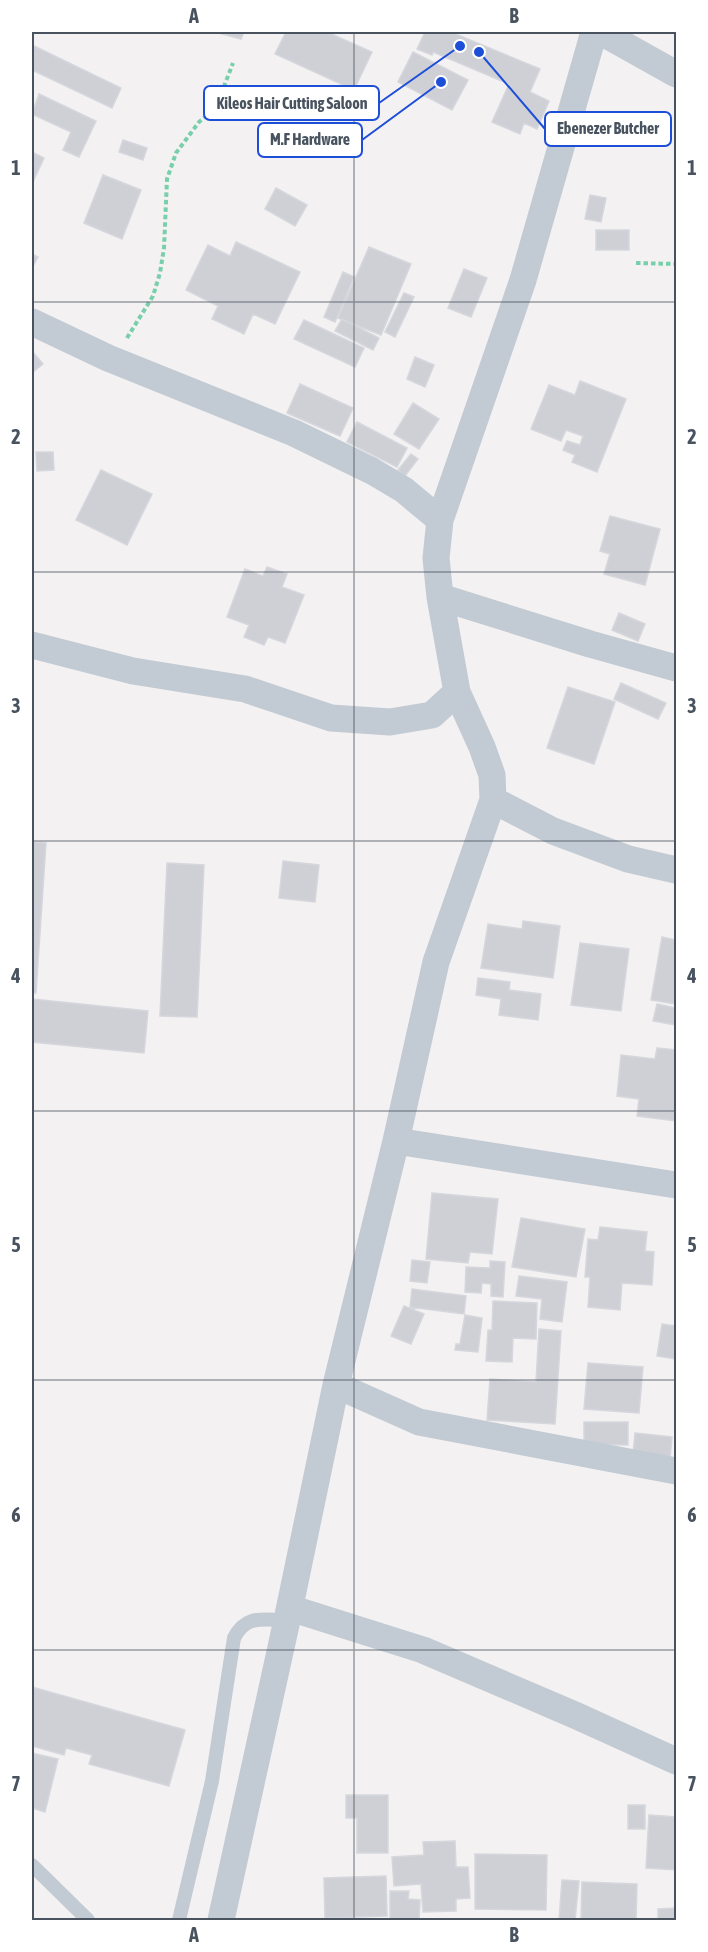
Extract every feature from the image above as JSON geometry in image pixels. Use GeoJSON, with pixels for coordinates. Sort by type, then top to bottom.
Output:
{"type":"FeatureCollection","features":[{"type":"Feature","properties":{"kind":"street"},"geometry":{"type":"LineString","coordinates":[[221,1920],[336,1385],[396,1141],[436,962],[493,800],[492,775],[457,692],[440,597],[436,558],[440,520],[523,280],[594,32]]}},
{"type":"Feature","properties":{"kind":"street"},"geometry":{"type":"LineString","coordinates":[[601,32],[676,74]]}},
{"type":"Feature","properties":{"kind":"street"},"geometry":{"type":"LineString","coordinates":[[32,322],[108,358],[294,433],[372,471],[404,490],[440,520]]}},
{"type":"Feature","properties":{"kind":"street"},"geometry":{"type":"LineString","coordinates":[[440,597],[676,668]]}},
{"type":"Feature","properties":{"kind":"street"},"geometry":{"type":"LineString","coordinates":[[32,645],[133,671],[245,689],[331,718],[390,722],[432,715],[457,692]]}},
{"type":"Feature","properties":{"kind":"street"},"geometry":{"type":"LineString","coordinates":[[493,800],[553,831],[628,859],[676,870]]}},
{"type":"Feature","properties":{"kind":"street"},"geometry":{"type":"LineString","coordinates":[[396,1141],[676,1185]]}},
{"type":"Feature","properties":{"kind":"street"},"geometry":{"type":"LineString","coordinates":[[336,1385],[419,1422],[676,1471]]}},
{"type":"Feature","properties":{"kind":"street"},"geometry":{"type":"LineString","coordinates":[[288,1614],[423,1650],[676,1761]]}},
{"type":"Feature","properties":{"kind":"lane"},"geometry":{"type":"LineString","coordinates":[[179,1920],[212,1781],[234,1638],[240,1626],[250,1621],[288,1614]]}},
{"type":"Feature","properties":{"kind":"lane"},"geometry":{"type":"LineString","coordinates":[[32,1865],[88,1920]]}},
{"type":"Feature","properties":{"kind":"path"},"geometry":{"type":"LineString","coordinates":[[108,358],[127,338],[155,289],[164,248],[167,179],[176,153],[199,122],[210,113],[233,63]]}},
{"type":"Feature","properties":{"kind":"path"},"geometry":{"type":"LineString","coordinates":[[636,262],[676,264]]}},
{"type":"Feature","properties":{"kind":"building"},"geometry":{"type":"Polygon","coordinates":[[[215,32],[244,32],[241,39],[215,32]]]}},
{"type":"Feature","properties":{"kind":"building"},"geometry":{"type":"Polygon","coordinates":[[[286,32],[327,32],[372,52],[354,90],[275,54],[286,32]]]}},
{"type":"Feature","properties":{"kind":"building"},"geometry":{"type":"Polygon","coordinates":[[[425,32],[451,32],[540,69],[530,92],[549,101],[537,129],[524,123],[520,134],[492,122],[509,84],[433,52],[432,55],[417,49],[425,32]]]}},
{"type":"Feature","properties":{"kind":"building"},"geometry":{"type":"Polygon","coordinates":[[[32,45],[121,88],[112,108],[32,70],[32,45]]]}},
{"type":"Feature","properties":{"kind":"building"},"geometry":{"type":"Polygon","coordinates":[[[413,52],[468,80],[452,110],[398,82],[413,52]]]}},
{"type":"Feature","properties":{"kind":"building"},"geometry":{"type":"Polygon","coordinates":[[[39,94],[96,121],[79,157],[63,150],[71,132],[32,114],[39,94]]]}},
{"type":"Feature","properties":{"kind":"building"},"geometry":{"type":"Polygon","coordinates":[[[123,140],[147,148],[143,160],[119,152],[123,140]]]}},
{"type":"Feature","properties":{"kind":"building"},"geometry":{"type":"Polygon","coordinates":[[[32,152],[44,158],[32,184],[32,152]]]}},
{"type":"Feature","properties":{"kind":"building"},"geometry":{"type":"Polygon","coordinates":[[[103,175],[141,190],[122,239],[84,223],[103,175]]]}},
{"type":"Feature","properties":{"kind":"building"},"geometry":{"type":"Polygon","coordinates":[[[276,188],[307,205],[295,226],[265,209],[276,188]]]}},
{"type":"Feature","properties":{"kind":"building"},"geometry":{"type":"Polygon","coordinates":[[[590,195],[606,198],[601,222],[585,219],[590,195]]]}},
{"type":"Feature","properties":{"kind":"building"},"geometry":{"type":"Polygon","coordinates":[[[596,230],[629,230],[629,250],[596,250],[596,230]]]}},
{"type":"Feature","properties":{"kind":"building"},"geometry":{"type":"Polygon","coordinates":[[[236,242],[300,272],[275,324],[253,314],[244,334],[212,319],[218,306],[186,290],[208,245],[230,256],[236,242]]]}},
{"type":"Feature","properties":{"kind":"building"},"geometry":{"type":"Polygon","coordinates":[[[369,247],[411,264],[381,335],[338,318],[369,247]]]}},
{"type":"Feature","properties":{"kind":"building"},"geometry":{"type":"Polygon","coordinates":[[[32,254],[38,257],[32,268],[32,254]]]}},
{"type":"Feature","properties":{"kind":"building"},"geometry":{"type":"Polygon","coordinates":[[[464,269],[487,278],[471,317],[448,308],[464,269]]]}},
{"type":"Feature","properties":{"kind":"building"},"geometry":{"type":"Polygon","coordinates":[[[343,272],[354,277],[335,322],[324,317],[343,272]]]}},
{"type":"Feature","properties":{"kind":"building"},"geometry":{"type":"Polygon","coordinates":[[[404,293],[414,297],[395,337],[385,332],[404,293]]]}},
{"type":"Feature","properties":{"kind":"building"},"geometry":{"type":"Polygon","coordinates":[[[342,319],[379,338],[373,350],[335,331],[342,319]]]}},
{"type":"Feature","properties":{"kind":"building"},"geometry":{"type":"Polygon","coordinates":[[[304,320],[364,348],[355,367],[294,339],[304,320]]]}},
{"type":"Feature","properties":{"kind":"building"},"geometry":{"type":"Polygon","coordinates":[[[32,351],[43,364],[33,372],[32,370],[32,351]]]}},
{"type":"Feature","properties":{"kind":"building"},"geometry":{"type":"Polygon","coordinates":[[[415,357],[434,365],[425,387],[407,379],[415,357]]]}},
{"type":"Feature","properties":{"kind":"building"},"geometry":{"type":"Polygon","coordinates":[[[580,381],[626,399],[597,472],[572,462],[575,455],[563,450],[567,441],[580,445],[583,436],[566,430],[561,441],[531,429],[549,385],[575,395],[580,381]]]}},
{"type":"Feature","properties":{"kind":"building"},"geometry":{"type":"Polygon","coordinates":[[[300,384],[353,408],[340,436],[287,413],[300,384]]]}},
{"type":"Feature","properties":{"kind":"building"},"geometry":{"type":"Polygon","coordinates":[[[413,403],[439,419],[419,449],[394,434],[413,403]]]}},
{"type":"Feature","properties":{"kind":"building"},"geometry":{"type":"Polygon","coordinates":[[[357,422],[407,448],[397,467],[347,442],[357,422]]]}},
{"type":"Feature","properties":{"kind":"building"},"geometry":{"type":"Polygon","coordinates":[[[36,452],[53,452],[54,470],[37,471],[36,452]]]}},
{"type":"Feature","properties":{"kind":"building"},"geometry":{"type":"Polygon","coordinates":[[[411,454],[418,459],[405,476],[398,470],[411,454]]]}},
{"type":"Feature","properties":{"kind":"building"},"geometry":{"type":"Polygon","coordinates":[[[101,470],[152,494],[127,545],[76,520],[101,470]]]}},
{"type":"Feature","properties":{"kind":"building"},"geometry":{"type":"Polygon","coordinates":[[[610,516],[660,529],[645,585],[604,574],[610,554],[600,551],[610,516]]]}},
{"type":"Feature","properties":{"kind":"building"},"geometry":{"type":"Polygon","coordinates":[[[267,567],[287,574],[282,587],[304,595],[285,643],[268,637],[264,645],[244,637],[249,625],[227,617],[245,569],[263,576],[267,567]]]}},
{"type":"Feature","properties":{"kind":"building"},"geometry":{"type":"Polygon","coordinates":[[[619,613],[645,624],[638,641],[612,630],[619,613]]]}},
{"type":"Feature","properties":{"kind":"building"},"geometry":{"type":"Polygon","coordinates":[[[621,683],[666,703],[658,719],[614,699],[621,683]]]}},
{"type":"Feature","properties":{"kind":"building"},"geometry":{"type":"Polygon","coordinates":[[[568,687],[615,702],[594,764],[547,748],[568,687]]]}},
{"type":"Feature","properties":{"kind":"building"},"geometry":{"type":"Polygon","coordinates":[[[32,842],[46,843],[36,993],[32,993],[32,842]]]}},
{"type":"Feature","properties":{"kind":"building"},"geometry":{"type":"Polygon","coordinates":[[[283,861],[319,865],[315,902],[279,898],[283,861]]]}},
{"type":"Feature","properties":{"kind":"building"},"geometry":{"type":"Polygon","coordinates":[[[167,863],[204,865],[197,1017],[160,1016],[167,863]]]}},
{"type":"Feature","properties":{"kind":"building"},"geometry":{"type":"Polygon","coordinates":[[[523,921],[560,926],[553,978],[481,968],[488,924],[522,929],[523,921]]]}},
{"type":"Feature","properties":{"kind":"building"},"geometry":{"type":"Polygon","coordinates":[[[662,937],[676,940],[676,1004],[651,1000],[662,937]]]}},
{"type":"Feature","properties":{"kind":"building"},"geometry":{"type":"Polygon","coordinates":[[[580,943],[629,949],[621,1011],[571,1005],[580,943]]]}},
{"type":"Feature","properties":{"kind":"building"},"geometry":{"type":"Polygon","coordinates":[[[478,978],[510,982],[509,990],[541,994],[538,1020],[499,1015],[501,999],[476,995],[478,978]]]}},
{"type":"Feature","properties":{"kind":"building"},"geometry":{"type":"Polygon","coordinates":[[[32,999],[148,1011],[144,1053],[32,1042],[32,999]]]}},
{"type":"Feature","properties":{"kind":"building"},"geometry":{"type":"Polygon","coordinates":[[[657,1004],[676,1008],[676,1025],[653,1021],[657,1004]]]}},
{"type":"Feature","properties":{"kind":"building"},"geometry":{"type":"Polygon","coordinates":[[[657,1048],[676,1050],[676,1121],[637,1116],[639,1099],[617,1096],[621,1055],[655,1059],[657,1048]]]}},
{"type":"Feature","properties":{"kind":"building"},"geometry":{"type":"Polygon","coordinates":[[[432,1193],[498,1199],[492,1254],[470,1252],[468,1263],[426,1259],[432,1193]]]}},
{"type":"Feature","properties":{"kind":"building"},"geometry":{"type":"Polygon","coordinates":[[[521,1218],[585,1229],[576,1277],[512,1267],[521,1218]]]}},
{"type":"Feature","properties":{"kind":"building"},"geometry":{"type":"Polygon","coordinates":[[[600,1227],[647,1232],[645,1251],[654,1252],[652,1285],[622,1283],[620,1310],[588,1307],[590,1277],[585,1277],[588,1239],[598,1240],[600,1227]]]}},
{"type":"Feature","properties":{"kind":"building"},"geometry":{"type":"Polygon","coordinates":[[[412,1260],[430,1262],[427,1283],[410,1281],[412,1260]]]}},
{"type":"Feature","properties":{"kind":"building"},"geometry":{"type":"Polygon","coordinates":[[[490,1261],[505,1262],[503,1297],[491,1296],[491,1284],[482,1283],[481,1293],[465,1292],[466,1267],[490,1268],[490,1261]]]}},
{"type":"Feature","properties":{"kind":"building"},"geometry":{"type":"Polygon","coordinates":[[[519,1276],[567,1282],[562,1322],[540,1319],[542,1299],[516,1296],[519,1276]]]}},
{"type":"Feature","properties":{"kind":"building"},"geometry":{"type":"Polygon","coordinates":[[[412,1289],[466,1296],[464,1314],[410,1307],[412,1289]]]}},
{"type":"Feature","properties":{"kind":"building"},"geometry":{"type":"Polygon","coordinates":[[[493,1301],[537,1303],[536,1339],[513,1338],[512,1362],[486,1361],[488,1330],[492,1330],[493,1301]]]}},
{"type":"Feature","properties":{"kind":"building"},"geometry":{"type":"Polygon","coordinates":[[[404,1306],[424,1314],[411,1344],[391,1336],[404,1306]]]}},
{"type":"Feature","properties":{"kind":"building"},"geometry":{"type":"Polygon","coordinates":[[[465,1315],[482,1318],[478,1352],[455,1350],[456,1344],[460,1344],[465,1315]]]}},
{"type":"Feature","properties":{"kind":"building"},"geometry":{"type":"Polygon","coordinates":[[[662,1324],[676,1326],[676,1359],[657,1356],[662,1324]]]}},
{"type":"Feature","properties":{"kind":"building"},"geometry":{"type":"Polygon","coordinates":[[[539,1329],[561,1331],[555,1424],[487,1420],[490,1379],[536,1382],[539,1329]]]}},
{"type":"Feature","properties":{"kind":"building"},"geometry":{"type":"Polygon","coordinates":[[[588,1363],[643,1367],[639,1413],[584,1409],[588,1363]]]}},
{"type":"Feature","properties":{"kind":"building"},"geometry":{"type":"Polygon","coordinates":[[[584,1422],[628,1422],[628,1445],[584,1444],[584,1422]]]}},
{"type":"Feature","properties":{"kind":"building"},"geometry":{"type":"Polygon","coordinates":[[[635,1433],[672,1437],[670,1459],[633,1455],[635,1433]]]}},
{"type":"Feature","properties":{"kind":"building"},"geometry":{"type":"Polygon","coordinates":[[[32,1687],[185,1730],[169,1786],[89,1764],[92,1755],[66,1748],[64,1755],[32,1746],[32,1687]]]}},
{"type":"Feature","properties":{"kind":"building"},"geometry":{"type":"Polygon","coordinates":[[[32,1753],[58,1759],[45,1812],[32,1808],[32,1753]]]}},
{"type":"Feature","properties":{"kind":"building"},"geometry":{"type":"Polygon","coordinates":[[[346,1795],[388,1795],[388,1853],[357,1853],[357,1818],[346,1818],[346,1795]]]}},
{"type":"Feature","properties":{"kind":"building"},"geometry":{"type":"Polygon","coordinates":[[[628,1805],[645,1805],[645,1829],[628,1829],[628,1805]]]}},
{"type":"Feature","properties":{"kind":"building"},"geometry":{"type":"Polygon","coordinates":[[[649,1815],[676,1817],[676,1870],[646,1868],[649,1815]]]}},
{"type":"Feature","properties":{"kind":"building"},"geometry":{"type":"Polygon","coordinates":[[[455,1841],[456,1867],[468,1867],[470,1898],[456,1899],[456,1911],[423,1912],[421,1884],[394,1886],[392,1857],[424,1855],[423,1842],[455,1841]]]}},
{"type":"Feature","properties":{"kind":"building"},"geometry":{"type":"Polygon","coordinates":[[[475,1854],[547,1855],[546,1910],[475,1909],[475,1854]]]}},
{"type":"Feature","properties":{"kind":"building"},"geometry":{"type":"Polygon","coordinates":[[[386,1876],[387,1916],[325,1918],[324,1878],[386,1876]]]}},
{"type":"Feature","properties":{"kind":"building"},"geometry":{"type":"Polygon","coordinates":[[[562,1880],[579,1881],[575,1920],[559,1920],[562,1880]]]}},
{"type":"Feature","properties":{"kind":"building"},"geometry":{"type":"Polygon","coordinates":[[[582,1882],[637,1884],[636,1920],[581,1920],[582,1882]]]}},
{"type":"Feature","properties":{"kind":"building"},"geometry":{"type":"Polygon","coordinates":[[[390,1891],[409,1891],[408,1899],[420,1900],[419,1920],[390,1920],[390,1891]]]}},
{"type":"Feature","properties":{"kind":"building"},"geometry":{"type":"Polygon","coordinates":[[[676,1908],[676,1920],[658,1920],[658,1909],[676,1908]]]}},
{"type":"Feature","properties":{"kind":"place","name":"Kileos Hair Cutting Saloon"},"geometry":{"type":"Point","coordinates":[460,46]}},
{"type":"Feature","properties":{"kind":"place","name":"Ebenezer Butcher"},"geometry":{"type":"Point","coordinates":[479,52]}},
{"type":"Feature","properties":{"kind":"place","name":"M.F Hardware"},"geometry":{"type":"Point","coordinates":[441,82]}}]}
